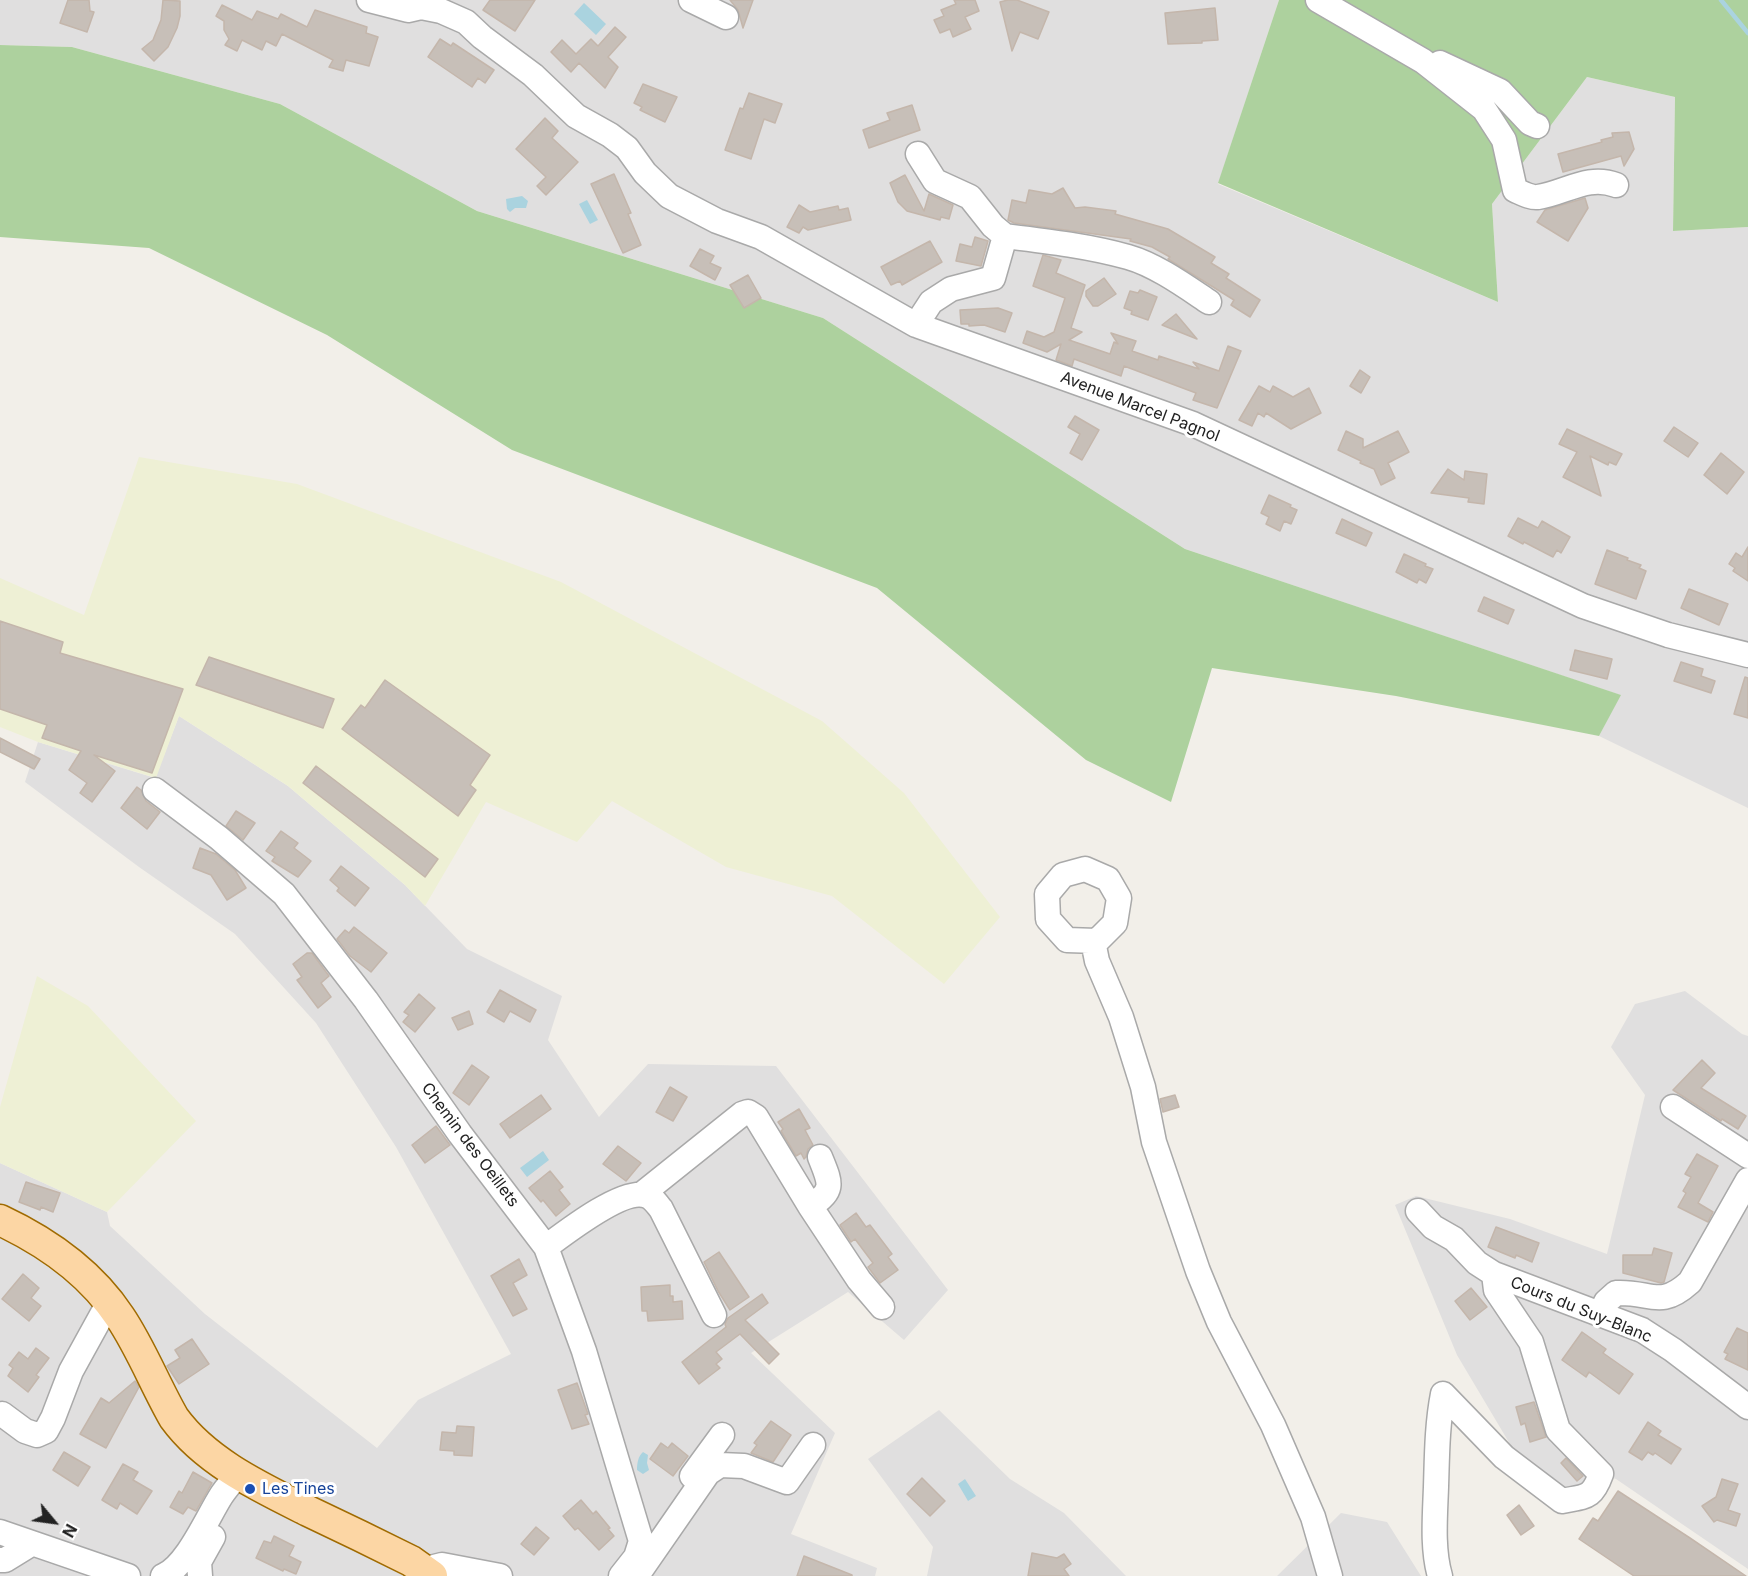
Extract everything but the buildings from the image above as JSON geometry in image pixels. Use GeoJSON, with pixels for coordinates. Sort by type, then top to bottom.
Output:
{"type":"FeatureCollection","features":[{"type":"Feature","properties":{"kind":"main road"},"geometry":{"type":"LineString","coordinates":[[0,1220],[29,1234],[59,1254],[78,1269],[109,1302],[121,1319],[168,1407],[183,1430],[203,1450],[238,1474],[411,1561],[430,1575]]}},
{"type":"Feature","properties":{"kind":"street","name":"Avenue Marcel Pagnol"},"geometry":{"type":"LineString","coordinates":[[369,0],[441,11],[466,22],[482,37],[517,61],[586,122],[610,135],[627,148],[645,173],[669,196],[717,221],[761,237],[916,325],[1193,424],[1583,606],[1668,635],[1748,655]]}},
{"type":"Feature","properties":{"kind":"street"},"geometry":{"type":"LineString","coordinates":[[691,0],[726,17]]}},
{"type":"Feature","properties":{"kind":"street"},"geometry":{"type":"LineString","coordinates":[[1318,0],[1423,61],[1484,109],[1504,140],[1515,190],[1536,198],[1578,183],[1606,181],[1616,185]]}},
{"type":"Feature","properties":{"kind":"street"},"geometry":{"type":"LineString","coordinates":[[1423,61],[1437,62],[1500,91],[1530,123],[1537,126]]}},
{"type":"Feature","properties":{"kind":"street"},"geometry":{"type":"LineString","coordinates":[[918,154],[935,181],[970,197],[993,226],[1005,236],[1056,242],[1130,257],[1169,277],[1209,302]]}},
{"type":"Feature","properties":{"kind":"street"},"geometry":{"type":"LineString","coordinates":[[916,325],[931,302],[951,289],[993,278],[1005,236]]}},
{"type":"Feature","properties":{"kind":"street","name":"Chemin des Oeillets"},"geometry":{"type":"LineString","coordinates":[[155,790],[219,838],[284,894],[366,1000],[460,1134],[546,1248],[584,1351],[641,1541]]}},
{"type":"Feature","properties":{"kind":"street"},"geometry":{"type":"LineString","coordinates":[[1093,941],[1097,961],[1121,1017],[1143,1087],[1154,1142],[1182,1219],[1188,1244],[1219,1322],[1273,1425],[1313,1517],[1330,1576]]}},
{"type":"Feature","properties":{"kind":"street"},"geometry":{"type":"LineString","coordinates":[[1673,1107],[1748,1156]]}},
{"type":"Feature","properties":{"kind":"street"},"geometry":{"type":"LineString","coordinates":[[546,1248],[577,1223],[615,1201],[642,1194],[742,1114],[748,1112],[756,1117],[810,1206],[859,1280],[882,1307]]}},
{"type":"Feature","properties":{"kind":"street"},"geometry":{"type":"LineString","coordinates":[[810,1206],[823,1198],[828,1191],[829,1178],[820,1157]]}},
{"type":"Feature","properties":{"kind":"street"},"geometry":{"type":"LineString","coordinates":[[1600,1314],[1606,1302],[1616,1293],[1627,1292],[1660,1298],[1676,1294],[1690,1282],[1748,1180]]}},
{"type":"Feature","properties":{"kind":"street"},"geometry":{"type":"LineString","coordinates":[[642,1194],[653,1199],[661,1209],[714,1315]]}},
{"type":"Feature","properties":{"kind":"street","name":"Cours du Suy-Blanc"},"geometry":{"type":"LineString","coordinates":[[1418,1211],[1433,1227],[1454,1239],[1477,1263],[1494,1274],[1642,1330],[1673,1350],[1748,1407]]}},
{"type":"Feature","properties":{"kind":"street"},"geometry":{"type":"LineString","coordinates":[[1440,1576],[1437,1564],[1436,1509],[1438,1417],[1443,1394],[1504,1457],[1562,1501],[1588,1496],[1597,1486],[1601,1474],[1557,1430],[1531,1342],[1496,1290],[1494,1274]]}},
{"type":"Feature","properties":{"kind":"street"},"geometry":{"type":"LineString","coordinates":[[2,1414],[25,1431],[37,1435],[46,1431],[71,1371],[109,1302]]}},
{"type":"Feature","properties":{"kind":"street"},"geometry":{"type":"LineString","coordinates":[[621,1576],[636,1557],[641,1541],[658,1523],[722,1435]]}},
{"type":"Feature","properties":{"kind":"street"},"geometry":{"type":"LineString","coordinates":[[637,1576],[708,1473],[720,1465],[744,1466],[787,1482],[813,1445]]}},
{"type":"Feature","properties":{"kind":"street"},"geometry":{"type":"LineString","coordinates":[[163,1576],[170,1573],[183,1559],[222,1494],[238,1474]]}},
{"type":"Feature","properties":{"kind":"street"},"geometry":{"type":"LineString","coordinates":[[200,1576],[199,1562],[224,1516],[238,1474]]}},
{"type":"Feature","properties":{"kind":"street"},"geometry":{"type":"LineString","coordinates":[[0,1532],[118,1574]]}},
{"type":"Feature","properties":{"kind":"street"},"geometry":{"type":"LineString","coordinates":[[0,1560],[5,1560],[31,1544]]}},
{"type":"Feature","properties":{"kind":"street"},"geometry":{"type":"LineString","coordinates":[[430,1575],[434,1568],[442,1565],[500,1576]]}},
{"type":"Feature","properties":{"kind":"shaded area"},"geometry":{"type":"Polygon","coordinates":[[[0,0],[1279,0],[1218,184],[1498,302],[1492,204],[1587,77],[1675,97],[1673,231],[1748,227],[1748,808],[1599,736],[1620,695],[1185,549],[823,318],[477,211],[280,104],[72,47],[0,45],[0,0]]]}},
{"type":"Feature","properties":{"kind":"shaded area"},"geometry":{"type":"Polygon","coordinates":[[[179,716],[288,786],[405,885],[467,949],[562,996],[548,1040],[599,1117],[648,1064],[776,1066],[948,1290],[904,1340],[848,1292],[751,1353],[835,1433],[791,1534],[877,1568],[875,1576],[0,1576],[0,1163],[107,1212],[110,1226],[205,1314],[377,1448],[418,1400],[511,1354],[396,1147],[316,1023],[235,934],[139,867],[25,782],[38,742],[155,778],[179,716]]]}},
{"type":"Feature","properties":{"kind":"shaded area"},"geometry":{"type":"Polygon","coordinates":[[[1685,991],[1742,1034],[1748,1036],[1748,1569],[1616,1479],[1601,1474],[1567,1500],[1523,1466],[1457,1355],[1395,1205],[1416,1196],[1510,1219],[1607,1254],[1645,1095],[1611,1047],[1635,1004],[1685,991]]]}},
{"type":"Feature","properties":{"kind":"shaded area"},"geometry":{"type":"Polygon","coordinates":[[[939,1410],[1010,1479],[1064,1513],[1126,1576],[927,1576],[933,1547],[868,1459],[939,1410]]]}},
{"type":"Feature","properties":{"kind":"shaded area"},"geometry":{"type":"Polygon","coordinates":[[[1341,1513],[1387,1522],[1421,1576],[1277,1576],[1341,1513]]]}},
{"type":"Feature","properties":{"kind":"green space"},"geometry":{"type":"Polygon","coordinates":[[[1279,0],[1748,0],[1748,227],[1673,231],[1675,97],[1587,77],[1492,204],[1498,302],[1218,183],[1279,0]]]}},
{"type":"Feature","properties":{"kind":"green space"},"geometry":{"type":"Polygon","coordinates":[[[0,45],[72,47],[280,104],[477,211],[823,318],[1185,549],[1621,695],[1599,736],[1396,696],[1212,668],[1171,802],[1086,760],[877,588],[512,450],[327,335],[149,248],[0,237],[0,45]]]}},
{"type":"Feature","properties":{"kind":"green space"},"geometry":{"type":"Polygon","coordinates":[[[139,457],[297,484],[561,582],[822,721],[904,793],[1000,917],[944,984],[832,896],[726,867],[612,801],[577,842],[486,802],[425,906],[405,885],[288,786],[179,716],[156,778],[38,742],[0,727],[0,578],[84,615],[139,457]]]}},
{"type":"Feature","properties":{"kind":"green space"},"geometry":{"type":"Polygon","coordinates":[[[37,976],[88,1006],[196,1121],[107,1212],[0,1163],[0,1107],[37,976]]]}},
{"type":"Feature","properties":{"kind":"water"},"geometry":{"type":"Polygon","coordinates":[[[584,3],[606,24],[596,35],[574,14],[584,3]]]}},
{"type":"Feature","properties":{"kind":"water"},"geometry":{"type":"Polygon","coordinates":[[[522,196],[528,201],[526,208],[515,208],[510,212],[507,209],[506,199],[522,196]]]}},
{"type":"Feature","properties":{"kind":"water"},"geometry":{"type":"Polygon","coordinates":[[[587,200],[598,220],[590,224],[579,204],[587,200]]]}},
{"type":"Feature","properties":{"kind":"water"},"geometry":{"type":"Polygon","coordinates":[[[543,1151],[549,1160],[527,1177],[520,1168],[543,1151]]]}},
{"type":"Feature","properties":{"kind":"water"},"geometry":{"type":"Polygon","coordinates":[[[643,1452],[648,1455],[649,1470],[643,1474],[637,1470],[639,1458],[643,1452]]]}},
{"type":"Feature","properties":{"kind":"water"},"geometry":{"type":"Polygon","coordinates":[[[965,1479],[976,1496],[968,1501],[958,1484],[965,1479]]]}},
{"type":"Feature","properties":{"kind":"waterway"},"geometry":{"type":"LineString","coordinates":[[1721,0],[1748,33]]}},
{"type":"Feature","properties":{"kind":"place","name":"Les Tines"},"geometry":{"type":"Point","coordinates":[250,1489]}}]}
